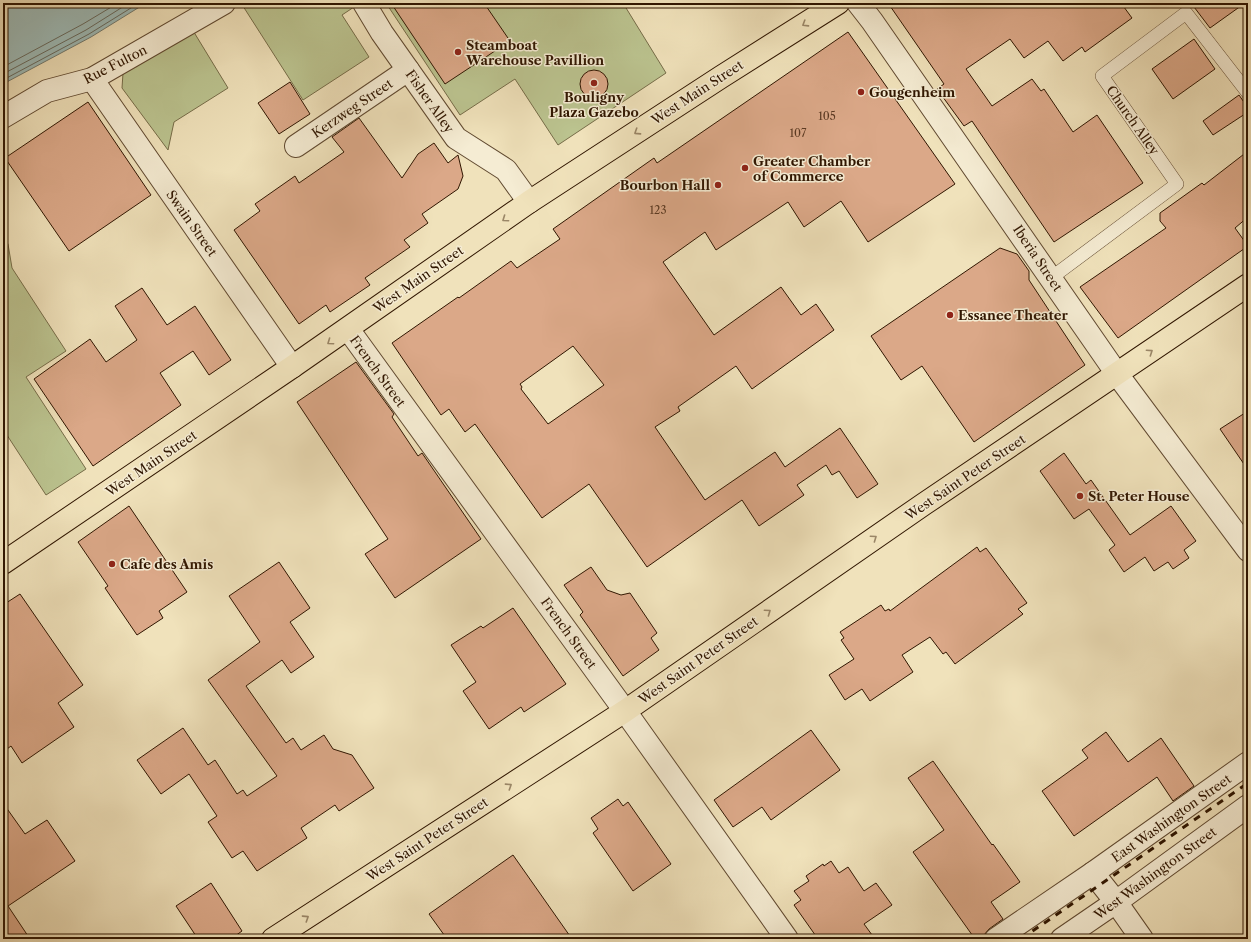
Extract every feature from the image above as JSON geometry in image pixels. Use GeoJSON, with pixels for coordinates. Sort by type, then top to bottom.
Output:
{"type":"FeatureCollection","features":[{"type":"Feature","properties":{"kind":"main road","name":"West Main Street"},"geometry":{"type":"LineString","coordinates":[[3,563],[348,329],[529,202],[727,73],[838,3]]}},
{"type":"Feature","properties":{"kind":"main road","name":"West Saint Peter Street"},"geometry":{"type":"LineString","coordinates":[[273,939],[625,710],[930,500],[1248,285]]}},
{"type":"Feature","properties":{"kind":"street","name":"Rue Fulton"},"geometry":{"type":"LineString","coordinates":[[3,117],[47,91],[92,79],[224,3]]}},
{"type":"Feature","properties":{"kind":"street","name":"Fisher Alley"},"geometry":{"type":"LineString","coordinates":[[364,3],[382,33],[456,138],[506,170],[529,202]]}},
{"type":"Feature","properties":{"kind":"street","name":"Iberia Street"},"geometry":{"type":"LineString","coordinates":[[858,3],[899,59],[1117,374],[1248,550]]}},
{"type":"Feature","properties":{"kind":"street","name":"Kerzweg Street"},"geometry":{"type":"LineString","coordinates":[[296,146],[408,70]]}},
{"type":"Feature","properties":{"kind":"street","name":"Swain Street"},"geometry":{"type":"LineString","coordinates":[[92,79],[292,367]]}},
{"type":"Feature","properties":{"kind":"street","name":"French Street"},"geometry":{"type":"LineString","coordinates":[[348,329],[625,710],[787,939]]}},
{"type":"Feature","properties":{"kind":"street","name":"East Washington Street"},"geometry":{"type":"LineString","coordinates":[[1093,873],[1248,764]]}},
{"type":"Feature","properties":{"kind":"street","name":"West Washington Street"},"geometry":{"type":"LineString","coordinates":[[1062,939],[1116,902],[1248,806]]}},
{"type":"Feature","properties":{"kind":"street"},"geometry":{"type":"LineString","coordinates":[[996,939],[1093,873],[1142,939]]}},
{"type":"Feature","properties":{"kind":"lane","name":"Church Alley"},"geometry":{"type":"LineString","coordinates":[[1051,278],[1177,184],[1102,76],[1186,13],[1248,93]]}},
{"type":"Feature","properties":{"kind":"green space"},"geometry":{"type":"Polygon","coordinates":[[[241,3],[351,3],[354,7],[342,15],[369,57],[303,100],[241,3]]]}},
{"type":"Feature","properties":{"kind":"green space"},"geometry":{"type":"Polygon","coordinates":[[[386,3],[623,3],[666,73],[558,145],[515,79],[460,115],[386,3]]]}},
{"type":"Feature","properties":{"kind":"green space"},"geometry":{"type":"Polygon","coordinates":[[[192,29],[228,88],[174,122],[168,150],[122,88],[123,73],[192,29]]]}},
{"type":"Feature","properties":{"kind":"green space"},"geometry":{"type":"Polygon","coordinates":[[[3,237],[8,244],[12,268],[66,351],[26,377],[86,469],[46,495],[3,429],[3,237]]]}},
{"type":"Feature","properties":{"kind":"water"},"geometry":{"type":"Polygon","coordinates":[[[3,3],[146,3],[91,37],[3,84],[3,3]]]}},
{"type":"Feature","properties":{"kind":"building","name":"Steamboat Warehouse Pavillion"},"geometry":{"type":"Polygon","coordinates":[[[391,3],[484,3],[510,41],[445,84],[391,3]]]}},
{"type":"Feature","properties":{"kind":"building"},"geometry":{"type":"Polygon","coordinates":[[[888,3],[1121,3],[1132,18],[1085,52],[1082,47],[1063,61],[1048,41],[1024,58],[1010,39],[966,69],[992,106],[1032,79],[1041,91],[1044,89],[1073,132],[1097,115],[1143,183],[1054,242],[972,121],[964,126],[937,89],[944,84],[888,3]]]}},
{"type":"Feature","properties":{"kind":"building"},"geometry":{"type":"Polygon","coordinates":[[[1191,3],[1245,3],[1210,28],[1191,3]]]}},
{"type":"Feature","properties":{"kind":"building"},"geometry":{"type":"Polygon","coordinates":[[[848,32],[955,184],[868,242],[841,201],[804,227],[788,202],[716,250],[705,232],[663,262],[714,335],[781,287],[801,315],[816,304],[834,330],[752,389],[736,366],[678,407],[680,411],[655,427],[705,500],[775,452],[785,467],[840,428],[878,484],[857,498],[839,471],[832,475],[826,465],[797,485],[804,495],[759,526],[742,500],[647,567],[589,484],[542,518],[475,424],[465,432],[449,409],[441,415],[392,343],[511,261],[517,268],[560,239],[553,229],[654,158],[657,163],[848,32]],[[573,346],[520,384],[522,387],[521,389],[548,424],[604,385],[573,346]]]}},
{"type":"Feature","properties":{"kind":"building"},"geometry":{"type":"Polygon","coordinates":[[[1194,39],[1215,69],[1173,99],[1152,69],[1194,39]]]}},
{"type":"Feature","properties":{"kind":"building","name":"Bouligny Plaza Gazebo"},"geometry":{"type":"Polygon","coordinates":[[[594,70],[604,74],[608,84],[604,94],[594,98],[584,94],[580,84],[584,74],[594,70]]]}},
{"type":"Feature","properties":{"kind":"building"},"geometry":{"type":"Polygon","coordinates":[[[290,82],[310,114],[279,134],[258,103],[290,82]]]}},
{"type":"Feature","properties":{"kind":"building"},"geometry":{"type":"Polygon","coordinates":[[[1239,95],[1248,108],[1248,112],[1213,135],[1203,121],[1239,95]]]}},
{"type":"Feature","properties":{"kind":"building"},"geometry":{"type":"Polygon","coordinates":[[[88,102],[151,195],[69,251],[5,158],[88,102]]]}},
{"type":"Feature","properties":{"kind":"building"},"geometry":{"type":"Polygon","coordinates":[[[359,118],[402,178],[418,154],[434,143],[448,163],[458,155],[463,176],[458,189],[422,214],[428,223],[404,240],[410,247],[365,278],[370,285],[330,312],[326,305],[299,324],[234,230],[260,211],[255,204],[295,176],[299,183],[344,152],[332,137],[359,118]]]}},
{"type":"Feature","properties":{"kind":"building"},"geometry":{"type":"Polygon","coordinates":[[[1248,151],[1248,217],[1235,228],[1248,246],[1118,338],[1080,287],[1166,228],[1160,221],[1160,213],[1202,183],[1204,185],[1248,151]]]}},
{"type":"Feature","properties":{"kind":"building"},"geometry":{"type":"Polygon","coordinates":[[[1000,248],[1017,254],[1029,271],[1029,280],[1085,365],[974,442],[922,366],[901,380],[871,336],[1000,248]]]}},
{"type":"Feature","properties":{"kind":"building"},"geometry":{"type":"Polygon","coordinates":[[[142,288],[167,325],[195,306],[231,360],[209,375],[193,351],[160,373],[181,405],[93,466],[34,379],[90,339],[106,362],[137,340],[115,306],[142,288]]]}},
{"type":"Feature","properties":{"kind":"building"},"geometry":{"type":"Polygon","coordinates":[[[356,362],[394,414],[392,417],[418,456],[422,453],[481,539],[395,598],[365,554],[388,539],[297,402],[356,362]]]}},
{"type":"Feature","properties":{"kind":"building"},"geometry":{"type":"Polygon","coordinates":[[[1248,411],[1248,470],[1220,429],[1248,411]]]}},
{"type":"Feature","properties":{"kind":"building"},"geometry":{"type":"Polygon","coordinates":[[[1064,453],[1086,484],[1091,480],[1130,535],[1171,506],[1196,541],[1184,550],[1189,558],[1173,569],[1168,562],[1154,571],[1145,557],[1124,572],[1109,550],[1115,545],[1089,509],[1074,519],[1040,471],[1064,453]]]}},
{"type":"Feature","properties":{"kind":"building"},"geometry":{"type":"Polygon","coordinates":[[[129,506],[187,592],[159,611],[163,618],[137,635],[105,588],[108,586],[78,542],[129,506]]]}},
{"type":"Feature","properties":{"kind":"building"},"geometry":{"type":"Polygon","coordinates":[[[977,547],[980,552],[986,548],[1027,603],[1018,609],[1023,614],[955,664],[946,652],[943,654],[930,637],[902,655],[913,672],[870,701],[862,689],[845,700],[829,675],[854,659],[841,640],[844,638],[840,632],[881,605],[885,611],[889,609],[890,611],[977,547]]]}},
{"type":"Feature","properties":{"kind":"building"},"geometry":{"type":"Polygon","coordinates":[[[279,562],[310,608],[290,622],[314,657],[291,673],[282,660],[246,686],[286,743],[293,738],[301,750],[324,735],[333,749],[352,755],[374,788],[339,811],[335,805],[301,828],[307,838],[257,871],[243,851],[232,858],[208,822],[217,816],[189,774],[161,794],[137,760],[183,728],[208,765],[215,760],[237,794],[243,790],[247,796],[277,776],[208,680],[260,642],[229,596],[279,562]]]}},
{"type":"Feature","properties":{"kind":"building"},"geometry":{"type":"Polygon","coordinates":[[[591,567],[607,590],[621,595],[630,593],[657,633],[651,638],[659,650],[623,676],[580,615],[583,612],[564,585],[591,567]]]}},
{"type":"Feature","properties":{"kind":"building"},"geometry":{"type":"Polygon","coordinates":[[[20,594],[83,685],[58,703],[74,727],[22,763],[11,746],[3,752],[3,605],[20,594]]]}},
{"type":"Feature","properties":{"kind":"building"},"geometry":{"type":"Polygon","coordinates":[[[513,608],[566,684],[524,712],[521,707],[489,729],[463,691],[476,682],[451,645],[481,626],[483,628],[513,608]]]}},
{"type":"Feature","properties":{"kind":"building"},"geometry":{"type":"Polygon","coordinates":[[[811,730],[840,770],[771,820],[762,807],[733,827],[714,800],[811,730]]]}},
{"type":"Feature","properties":{"kind":"building"},"geometry":{"type":"Polygon","coordinates":[[[1106,732],[1128,762],[1161,738],[1194,786],[1173,801],[1157,777],[1074,836],[1042,791],[1088,758],[1082,750],[1106,732]]]}},
{"type":"Feature","properties":{"kind":"building"},"geometry":{"type":"Polygon","coordinates":[[[933,761],[1020,882],[991,902],[1003,919],[989,929],[979,939],[975,939],[913,852],[944,830],[908,778],[933,761]]]}},
{"type":"Feature","properties":{"kind":"building"},"geometry":{"type":"Polygon","coordinates":[[[618,799],[623,806],[628,802],[671,864],[633,891],[593,833],[598,829],[591,818],[618,799]]]}},
{"type":"Feature","properties":{"kind":"building"},"geometry":{"type":"Polygon","coordinates":[[[3,803],[25,834],[47,820],[75,861],[8,906],[30,939],[3,939],[3,803]]]}},
{"type":"Feature","properties":{"kind":"building"},"geometry":{"type":"Polygon","coordinates":[[[513,855],[572,939],[447,939],[429,914],[513,855]]]}},
{"type":"Feature","properties":{"kind":"building"},"geometry":{"type":"Polygon","coordinates":[[[831,861],[839,873],[848,867],[864,891],[876,883],[892,905],[864,924],[875,939],[818,939],[794,905],[801,900],[794,891],[809,881],[806,876],[823,864],[824,866],[831,861]]]}},
{"type":"Feature","properties":{"kind":"building"},"geometry":{"type":"Polygon","coordinates":[[[211,883],[242,931],[231,939],[198,939],[176,906],[211,883]]]}},
{"type":"Feature","properties":{"kind":"railway"},"geometry":{"type":"LineString","coordinates":[[1021,939],[1248,783]]}},
{"type":"Feature","properties":{"kind":"place","name":"Steamboat Warehouse Pavillion"},"geometry":{"type":"Point","coordinates":[458,52]}},
{"type":"Feature","properties":{"kind":"place","name":"Bouligny Plaza Gazebo"},"geometry":{"type":"Point","coordinates":[594,83]}},
{"type":"Feature","properties":{"kind":"place","name":"Gougenheim"},"geometry":{"type":"Point","coordinates":[861,92]}},
{"type":"Feature","properties":{"kind":"place","name":"Greater Chamber of Commerce"},"geometry":{"type":"Point","coordinates":[745,168]}},
{"type":"Feature","properties":{"kind":"place","name":"Bourbon Hall"},"geometry":{"type":"Point","coordinates":[718,185]}},
{"type":"Feature","properties":{"kind":"place","name":"Essanee Theater"},"geometry":{"type":"Point","coordinates":[950,315]}},
{"type":"Feature","properties":{"kind":"place","name":"St. Peter House"},"geometry":{"type":"Point","coordinates":[1080,496]}},
{"type":"Feature","properties":{"kind":"place","name":"Cafe des Amis"},"geometry":{"type":"Point","coordinates":[112,564]}}]}
